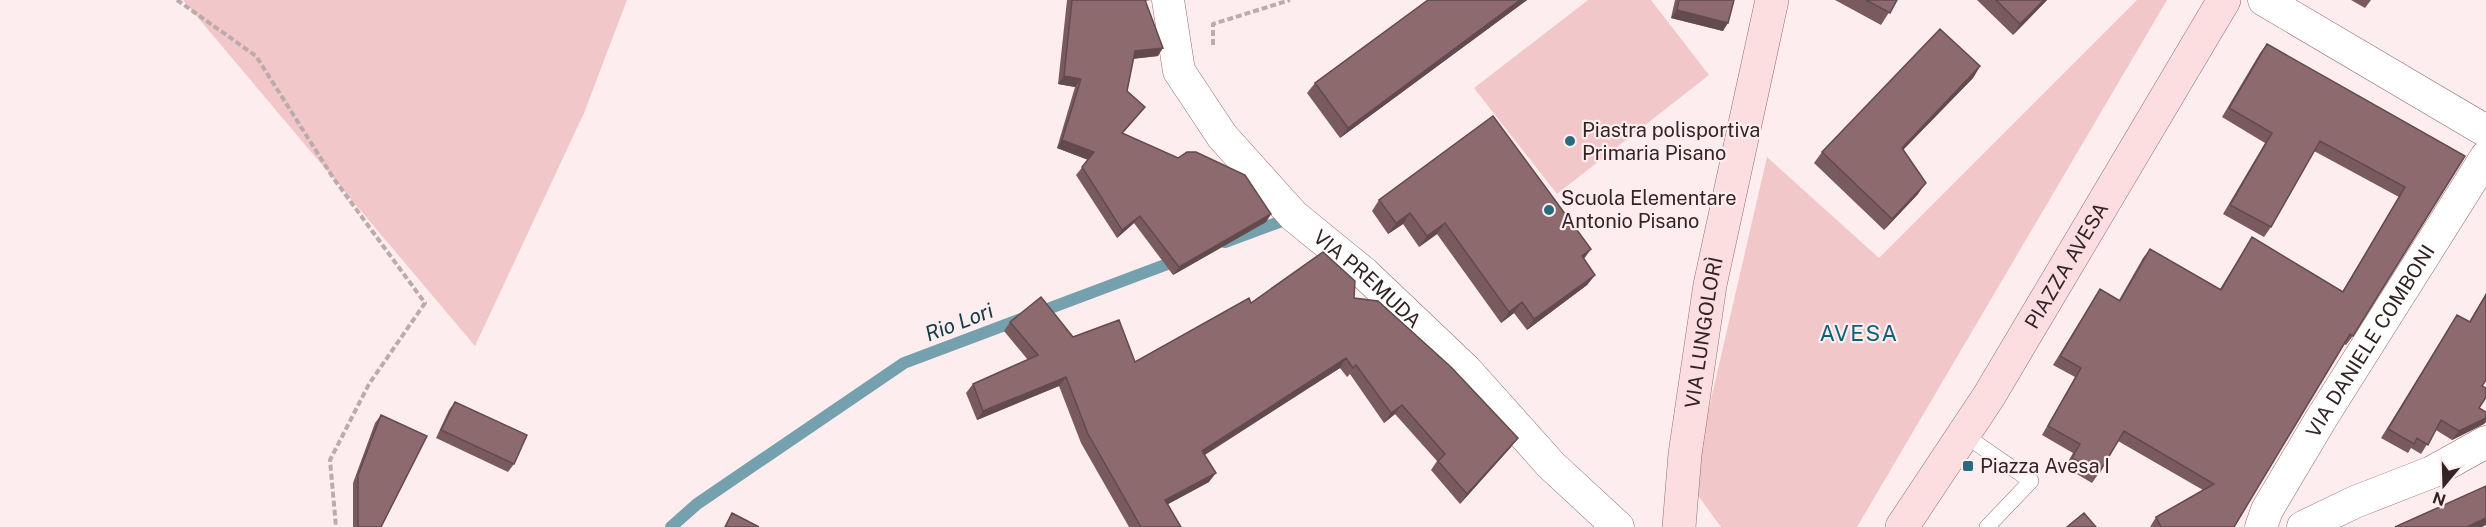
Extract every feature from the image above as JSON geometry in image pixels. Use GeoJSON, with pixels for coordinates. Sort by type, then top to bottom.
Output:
{"type":"FeatureCollection","features":[{"type":"Feature","properties":{"kind":"street","name":"VIA PREMUDA"},"geometry":{"type":"LineString","coordinates":[[1168,0],[1179,71],[1222,136],[1294,216],[1364,273],[1458,362],[1551,465],[1618,527]]}},
{"type":"Feature","properties":{"kind":"street","name":"VIA LUNGOLORÌ"},"geometry":{"type":"LineString","coordinates":[[1679,527],[1685,454],[1710,285],[1772,0]]}},
{"type":"Feature","properties":{"kind":"street","name":"PIAZZA AVESA"},"geometry":{"type":"LineString","coordinates":[[1902,527],[1989,396],[2224,0]]}},
{"type":"Feature","properties":{"kind":"street"},"geometry":{"type":"LineString","coordinates":[[2264,0],[2486,131]]}},
{"type":"Feature","properties":{"kind":"street","name":"VIA DANIELE COMBONI"},"geometry":{"type":"LineString","coordinates":[[2260,527],[2267,510],[2315,429],[2486,158]]}},
{"type":"Feature","properties":{"kind":"street"},"geometry":{"type":"LineString","coordinates":[[2303,527],[2355,502],[2432,472],[2486,442]]}},
{"type":"Feature","properties":{"kind":"lane"},"geometry":{"type":"LineString","coordinates":[[1963,434],[2031,481],[1987,527]]}},
{"type":"Feature","properties":{"kind":"path"},"geometry":{"type":"LineString","coordinates":[[177,0],[255,56],[334,179],[424,303],[369,384],[330,460],[336,527]]}},
{"type":"Feature","properties":{"kind":"path"},"geometry":{"type":"LineString","coordinates":[[1213,53],[1213,24],[1290,0]]}},
{"type":"Feature","properties":{"kind":"shaded area"},"geometry":{"type":"Polygon","coordinates":[[[183,0],[627,0],[584,113],[475,346],[183,0]]]}},
{"type":"Feature","properties":{"kind":"shaded area","name":"Piastra polisportiva Primaria Pisano"},"geometry":{"type":"Polygon","coordinates":[[[1588,0],[1651,0],[1709,75],[1557,194],[1474,88],[1588,0]]]}},
{"type":"Feature","properties":{"kind":"shaded area"},"geometry":{"type":"Polygon","coordinates":[[[2137,0],[2167,0],[1857,527],[1721,527],[1691,486],[1767,157],[1879,258],[2137,0]]]}},
{"type":"Feature","properties":{"kind":"building"},"geometry":{"type":"Polygon","coordinates":[[[1072,0],[1145,0],[1163,48],[1135,51],[1127,91],[1145,107],[1122,133],[1178,158],[1187,152],[1196,152],[1245,175],[1271,214],[1179,267],[1140,216],[1122,230],[1082,167],[1094,152],[1062,140],[1081,79],[1064,76],[1072,0]]]}},
{"type":"Feature","properties":{"kind":"building"},"geometry":{"type":"Polygon","coordinates":[[[1428,0],[1520,0],[1348,128],[1315,83],[1428,0]]]}},
{"type":"Feature","properties":{"kind":"building"},"geometry":{"type":"Polygon","coordinates":[[[1679,0],[1734,0],[1728,23],[1677,10],[1679,0]]]}},
{"type":"Feature","properties":{"kind":"building"},"geometry":{"type":"Polygon","coordinates":[[[1866,0],[1897,0],[1890,13],[1866,0]]]}},
{"type":"Feature","properties":{"kind":"building"},"geometry":{"type":"Polygon","coordinates":[[[1996,0],[2044,0],[2020,24],[1996,0]]]}},
{"type":"Feature","properties":{"kind":"building"},"geometry":{"type":"Polygon","coordinates":[[[1940,29],[1980,66],[1902,148],[1926,183],[1892,219],[1822,152],[1940,29]]]}},
{"type":"Feature","properties":{"kind":"building"},"geometry":{"type":"Polygon","coordinates":[[[2267,44],[2465,156],[2353,336],[2350,334],[2234,527],[2161,527],[2156,517],[2214,484],[2124,431],[2099,473],[2072,458],[2080,444],[2048,426],[2081,368],[2060,356],[2100,289],[2120,301],[2150,249],[2221,290],[2252,237],[2343,292],[2405,187],[2320,141],[2271,227],[2230,205],[2272,133],[2229,108],[2267,44]]]}},
{"type":"Feature","properties":{"kind":"building"},"geometry":{"type":"Polygon","coordinates":[[[1493,116],[1591,249],[1582,256],[1595,275],[1534,319],[1522,302],[1509,312],[1445,223],[1427,236],[1410,213],[1396,223],[1379,200],[1493,116]]]}},
{"type":"Feature","properties":{"kind":"building"},"geometry":{"type":"Polygon","coordinates":[[[1323,252],[1355,281],[1354,298],[1378,301],[1451,367],[1518,438],[1467,494],[1438,461],[1445,454],[1402,405],[1391,413],[1356,365],[1353,368],[1346,358],[1202,451],[1216,473],[1165,500],[1181,527],[1141,527],[1088,434],[1066,377],[983,411],[973,384],[1038,355],[1010,322],[1041,297],[1073,337],[1119,320],[1135,362],[1249,298],[1251,303],[1323,252]]]}},
{"type":"Feature","properties":{"kind":"building"},"geometry":{"type":"Polygon","coordinates":[[[2486,295],[2486,380],[2482,386],[2486,388],[2486,397],[2479,408],[2486,412],[2486,418],[2459,431],[2441,420],[2428,445],[2417,438],[2414,444],[2388,429],[2457,315],[2470,322],[2486,295]]]}},
{"type":"Feature","properties":{"kind":"building"},"geometry":{"type":"Polygon","coordinates":[[[455,402],[527,435],[514,464],[441,430],[455,402]]]}},
{"type":"Feature","properties":{"kind":"building"},"geometry":{"type":"Polygon","coordinates":[[[381,415],[427,436],[381,527],[358,527],[358,475],[381,415]]]}},
{"type":"Feature","properties":{"kind":"building"},"geometry":{"type":"Polygon","coordinates":[[[2486,486],[2486,518],[2467,527],[2395,527],[2486,486]]]}},
{"type":"Feature","properties":{"kind":"building"},"geometry":{"type":"Polygon","coordinates":[[[732,513],[759,527],[725,527],[732,513]]]}},
{"type":"Feature","properties":{"kind":"building"},"geometry":{"type":"Polygon","coordinates":[[[2084,513],[2096,527],[2067,527],[2084,513]]]}},
{"type":"Feature","properties":{"kind":"waterway","name":"Rio Lori"},"geometry":{"type":"LineString","coordinates":[[1225,242],[1293,217]]}},
{"type":"Feature","properties":{"kind":"waterway","name":"Rio Lori"},"geometry":{"type":"LineString","coordinates":[[671,527],[697,504],[904,363],[1181,259]]}},
{"type":"Feature","properties":{"kind":"place","name":"Piastra polisportiva Primaria Pisano"},"geometry":{"type":"Point","coordinates":[1570,141]}},
{"type":"Feature","properties":{"kind":"place","name":"Scuola Elementare Antonio Pisano"},"geometry":{"type":"Point","coordinates":[1549,210]}},
{"type":"Feature","properties":{"kind":"place","name":"Piazza Avesa I"},"geometry":{"type":"Point","coordinates":[1968,466]}},
{"type":"Feature","properties":{"kind":"district","name":"AVESA"},"geometry":{"type":"Point","coordinates":[1859,333]}}]}
